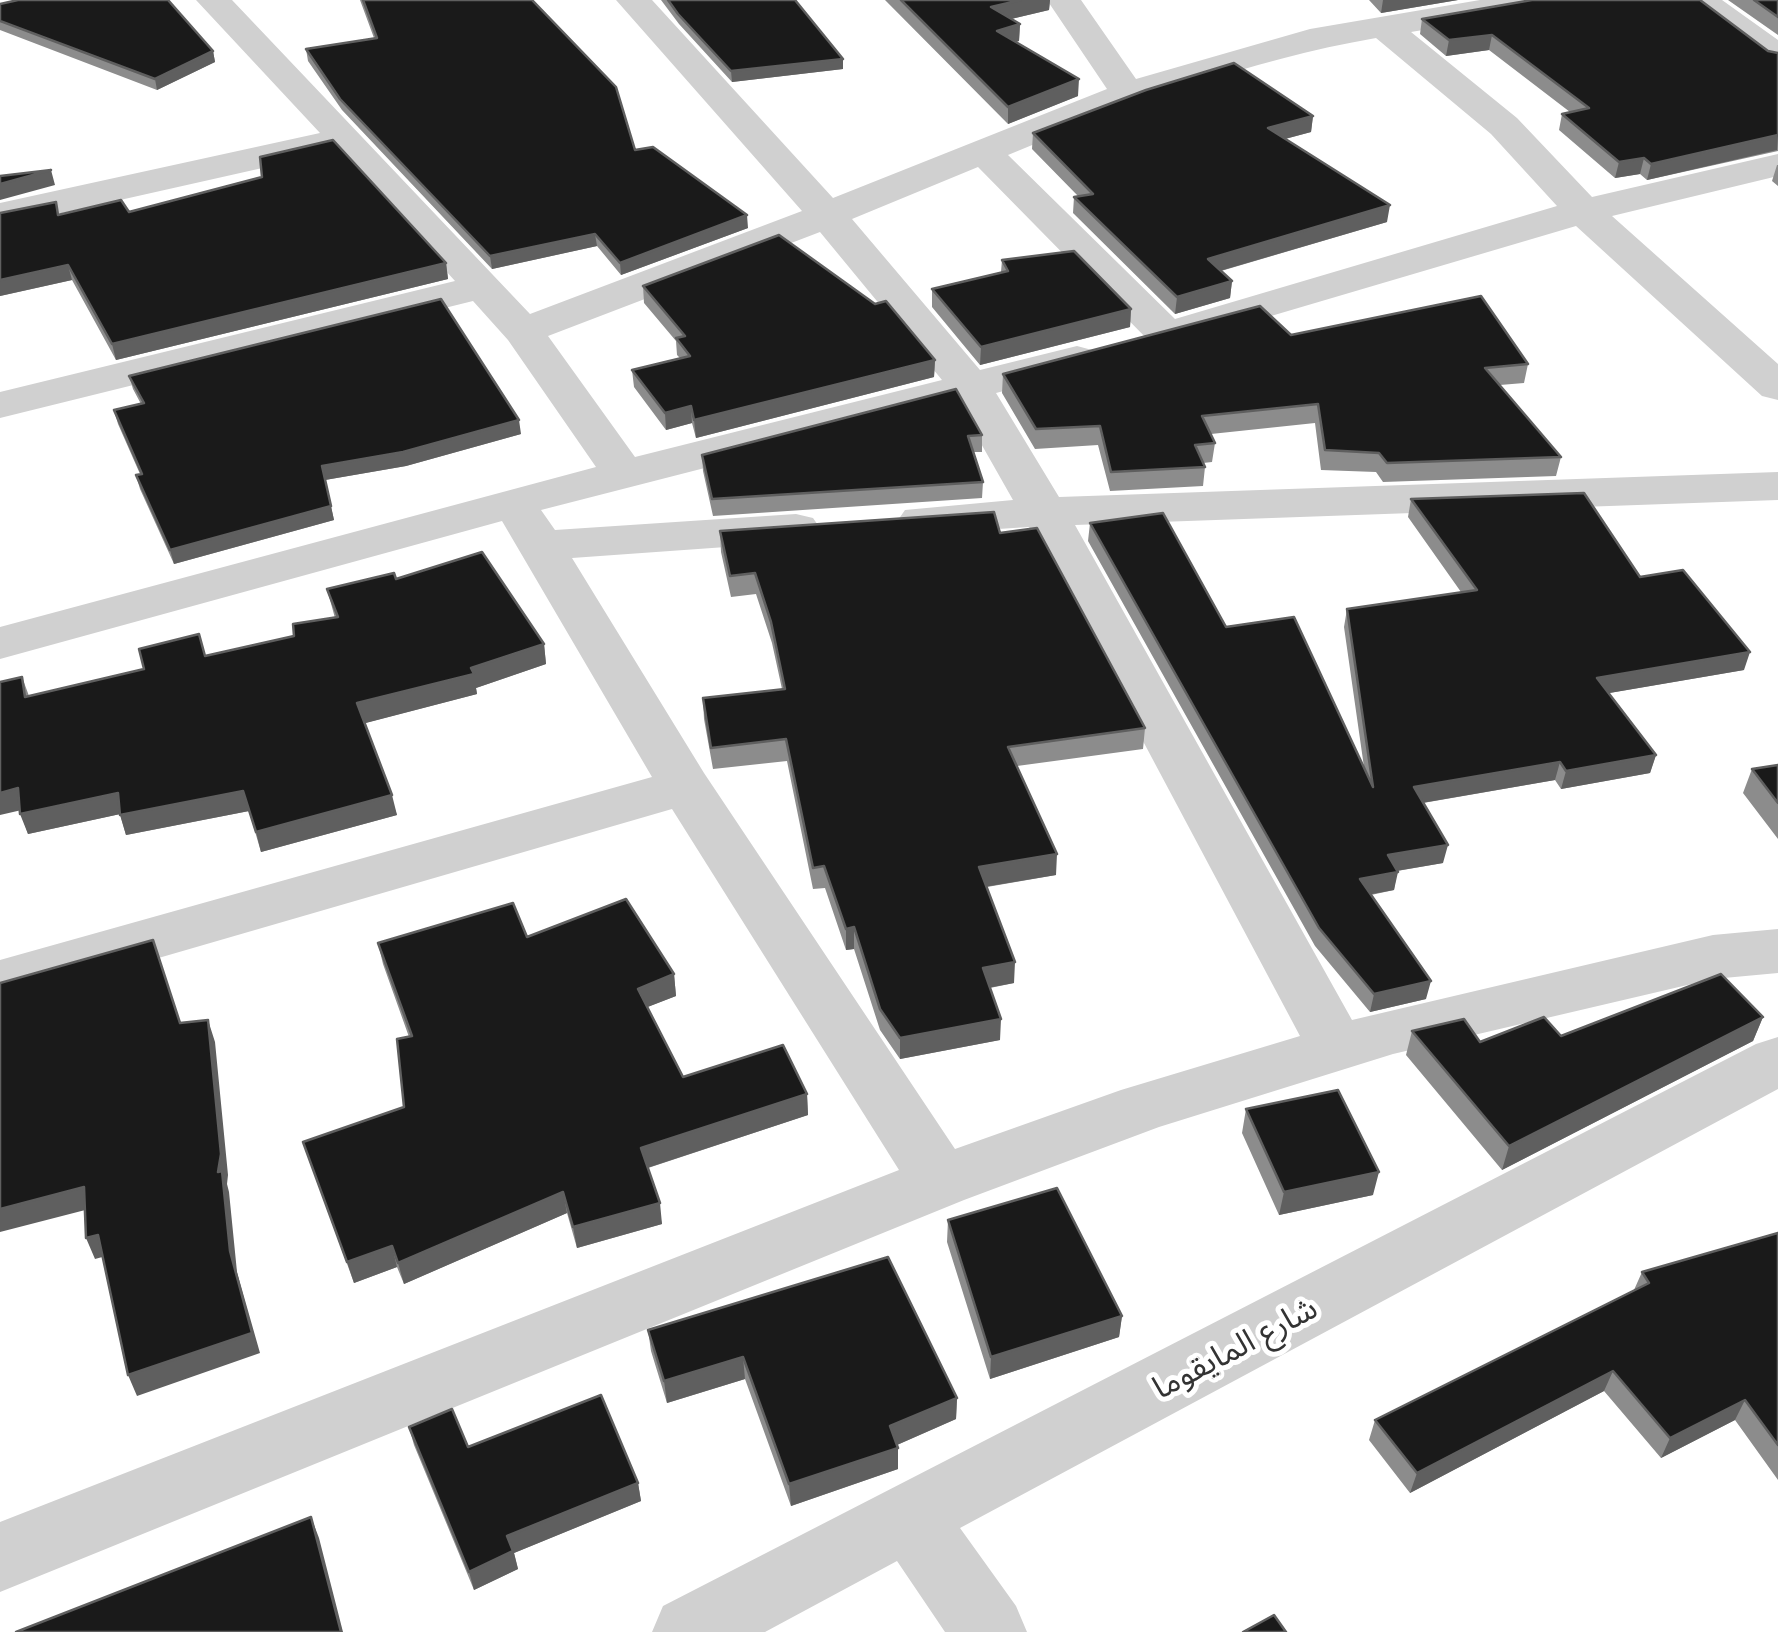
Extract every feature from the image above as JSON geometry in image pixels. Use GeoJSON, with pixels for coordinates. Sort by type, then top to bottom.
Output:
{"type":"FeatureCollection","features":[{"type":"Feature","properties":{"kind":"street"},"geometry":{"type":"LineString","coordinates":[[213,0],[524,331],[639,470],[680,535]]}},
{"type":"Feature","properties":{"kind":"street"},"geometry":{"type":"LineString","coordinates":[[633,0],[827,215],[971,387],[1044,512],[1335,1045]]}},
{"type":"Feature","properties":{"kind":"street"},"geometry":{"type":"LineString","coordinates":[[1064,0],[1128,93]]}},
{"type":"Feature","properties":{"kind":"street"},"geometry":{"type":"LineString","coordinates":[[524,331],[827,215],[1128,93],[1364,28],[1541,0]]}},
{"type":"Feature","properties":{"kind":"street"},"geometry":{"type":"LineString","coordinates":[[1700,0],[1778,56]]}},
{"type":"Feature","properties":{"kind":"street"},"geometry":{"type":"LineString","coordinates":[[1313,10],[1364,28],[1504,126],[1583,211],[1773,380]]}},
{"type":"Feature","properties":{"kind":"street"},"geometry":{"type":"LineString","coordinates":[[0,215],[346,138]]}},
{"type":"Feature","properties":{"kind":"street"},"geometry":{"type":"LineString","coordinates":[[983,151],[1166,334]]}},
{"type":"Feature","properties":{"kind":"street"},"geometry":{"type":"LineString","coordinates":[[0,643],[527,524],[639,470],[971,387],[1583,211],[1778,164]]}},
{"type":"Feature","properties":{"kind":"street"},"geometry":{"type":"LineString","coordinates":[[0,405],[480,287]]}},
{"type":"Feature","properties":{"kind":"street"},"geometry":{"type":"LineString","coordinates":[[527,524],[680,535],[1044,512],[1778,486]]}},
{"type":"Feature","properties":{"kind":"street"},"geometry":{"type":"LineString","coordinates":[[527,524],[684,786],[941,1181]]}},
{"type":"Feature","properties":{"kind":"street"},"geometry":{"type":"LineString","coordinates":[[0,982],[684,786]]}},
{"type":"Feature","properties":{"kind":"street"},"geometry":{"type":"LineString","coordinates":[[0,1557],[941,1181],[1143,1107],[1335,1045],[1713,957],[1778,951]]}},
{"type":"Feature","properties":{"kind":"street","name":"شارع المايقوما"},"geometry":{"type":"LineString","coordinates":[[690,1632],[1772,1072]]}},
{"type":"Feature","properties":{"kind":"street"},"geometry":{"type":"LineString","coordinates":[[911,1519],[989,1632]]}},
{"type":"Feature","properties":{"kind":"building"},"geometry":{"type":"Polygon","coordinates":[[[18,0],[168,0],[213,51],[155,79],[0,21],[0,4],[18,0]]]}},
{"type":"Feature","properties":{"kind":"building"},"geometry":{"type":"Polygon","coordinates":[[[363,0],[532,0],[616,87],[635,150],[653,147],[747,215],[620,263],[595,234],[490,256],[340,99],[306,49],[377,38],[363,0]]]}},
{"type":"Feature","properties":{"kind":"building"},"geometry":{"type":"Polygon","coordinates":[[[668,0],[795,0],[843,59],[731,71],[668,0]]]}},
{"type":"Feature","properties":{"kind":"building"},"geometry":{"type":"Polygon","coordinates":[[[901,0],[1021,0],[991,7],[1020,24],[997,31],[1079,79],[1008,107],[901,0]]]}},
{"type":"Feature","properties":{"kind":"building"},"geometry":{"type":"Polygon","coordinates":[[[1532,0],[1700,0],[1768,51],[1778,53],[1778,135],[1651,164],[1644,158],[1619,162],[1562,114],[1589,108],[1492,35],[1449,40],[1422,19],[1532,0]]]}},
{"type":"Feature","properties":{"kind":"building"},"geometry":{"type":"Polygon","coordinates":[[[1754,0],[1778,0],[1778,17],[1754,0]]]}},
{"type":"Feature","properties":{"kind":"building"},"geometry":{"type":"Polygon","coordinates":[[[1234,63],[1313,116],[1268,128],[1390,205],[1208,259],[1232,281],[1177,297],[1074,197],[1093,194],[1033,133],[1146,90],[1234,63]]]}},
{"type":"Feature","properties":{"kind":"building"},"geometry":{"type":"Polygon","coordinates":[[[333,140],[446,263],[112,344],[68,265],[0,280],[0,213],[56,202],[58,215],[121,200],[129,212],[262,177],[260,157],[333,140]]]}},
{"type":"Feature","properties":{"kind":"building"},"geometry":{"type":"Polygon","coordinates":[[[51,170],[0,184],[0,176],[51,170]]]}},
{"type":"Feature","properties":{"kind":"building"},"geometry":{"type":"Polygon","coordinates":[[[779,235],[875,304],[886,301],[935,360],[694,420],[691,406],[665,413],[632,370],[690,356],[676,338],[685,336],[643,286],[779,235]]]}},
{"type":"Feature","properties":{"kind":"building"},"geometry":{"type":"Polygon","coordinates":[[[1074,251],[1131,309],[981,347],[932,289],[1008,271],[1002,260],[1074,251]]]}},
{"type":"Feature","properties":{"kind":"building"},"geometry":{"type":"Polygon","coordinates":[[[1481,296],[1528,364],[1485,368],[1561,457],[1387,463],[1379,453],[1325,450],[1318,404],[1202,416],[1215,443],[1195,445],[1205,467],[1111,472],[1100,426],[1036,429],[1003,374],[1260,306],[1291,335],[1481,296]]]}},
{"type":"Feature","properties":{"kind":"building"},"geometry":{"type":"Polygon","coordinates":[[[441,299],[519,420],[403,452],[322,466],[331,506],[170,550],[136,475],[142,474],[114,410],[144,403],[129,376],[441,299]]]}},
{"type":"Feature","properties":{"kind":"building"},"geometry":{"type":"Polygon","coordinates":[[[956,389],[982,435],[968,436],[983,482],[712,499],[702,455],[956,389]]]}},
{"type":"Feature","properties":{"kind":"building"},"geometry":{"type":"Polygon","coordinates":[[[1584,493],[1640,577],[1683,570],[1750,652],[1597,678],[1656,755],[1566,771],[1560,762],[1414,787],[1448,845],[1388,855],[1398,872],[1360,879],[1431,981],[1374,994],[1319,928],[1090,523],[1163,513],[1226,627],[1294,617],[1373,787],[1347,609],[1477,590],[1411,499],[1584,493]]]}},
{"type":"Feature","properties":{"kind":"building"},"geometry":{"type":"Polygon","coordinates":[[[994,512],[1000,533],[1037,528],[1145,728],[1008,747],[1057,854],[979,867],[1015,962],[983,968],[1001,1019],[900,1038],[880,1009],[854,927],[846,929],[824,866],[813,868],[786,739],[711,748],[703,698],[785,689],[771,622],[755,573],[730,576],[720,531],[994,512]]]}},
{"type":"Feature","properties":{"kind":"building"},"geometry":{"type":"Polygon","coordinates":[[[482,552],[544,644],[471,668],[474,674],[357,703],[392,795],[256,832],[243,791],[120,815],[118,793],[20,814],[18,788],[0,793],[0,682],[22,677],[25,697],[144,669],[139,649],[199,634],[205,656],[294,636],[293,624],[338,617],[327,589],[394,573],[396,579],[482,552]]]}},
{"type":"Feature","properties":{"kind":"building"},"geometry":{"type":"Polygon","coordinates":[[[1778,765],[1778,803],[1752,769],[1778,765]]]}},
{"type":"Feature","properties":{"kind":"building"},"geometry":{"type":"Polygon","coordinates":[[[626,899],[674,974],[638,989],[683,1077],[783,1045],[807,1094],[641,1148],[660,1203],[573,1227],[563,1192],[398,1263],[392,1246],[347,1262],[303,1142],[404,1107],[397,1039],[412,1036],[378,943],[513,903],[527,937],[626,899]]]}},
{"type":"Feature","properties":{"kind":"building"},"geometry":{"type":"Polygon","coordinates":[[[153,940],[180,1023],[208,1020],[221,1154],[218,1172],[222,1171],[230,1251],[252,1333],[128,1375],[98,1235],[86,1238],[84,1187],[0,1209],[0,983],[153,940]]]}},
{"type":"Feature","properties":{"kind":"building"},"geometry":{"type":"Polygon","coordinates":[[[1721,974],[1763,1017],[1509,1146],[1412,1031],[1464,1019],[1480,1042],[1544,1017],[1561,1036],[1721,974]]]}},
{"type":"Feature","properties":{"kind":"building"},"geometry":{"type":"Polygon","coordinates":[[[1338,1090],[1379,1172],[1284,1192],[1246,1109],[1338,1090]]]}},
{"type":"Feature","properties":{"kind":"building"},"geometry":{"type":"Polygon","coordinates":[[[1057,1188],[1122,1316],[991,1357],[948,1220],[1057,1188]]]}},
{"type":"Feature","properties":{"kind":"building"},"geometry":{"type":"Polygon","coordinates":[[[1778,1233],[1778,1445],[1745,1400],[1670,1438],[1613,1371],[1417,1473],[1375,1420],[1649,1283],[1642,1272],[1778,1233]]]}},
{"type":"Feature","properties":{"kind":"building"},"geometry":{"type":"Polygon","coordinates":[[[888,1257],[957,1398],[890,1426],[898,1448],[789,1484],[743,1357],[664,1381],[648,1330],[888,1257]]]}},
{"type":"Feature","properties":{"kind":"building"},"geometry":{"type":"Polygon","coordinates":[[[601,1395],[638,1483],[507,1536],[513,1551],[469,1572],[409,1427],[452,1409],[468,1447],[601,1395]]]}},
{"type":"Feature","properties":{"kind":"building"},"geometry":{"type":"Polygon","coordinates":[[[311,1517],[341,1632],[16,1632],[311,1517]]]}},
{"type":"Feature","properties":{"kind":"building"},"geometry":{"type":"Polygon","coordinates":[[[1274,1615],[1286,1632],[1243,1632],[1274,1615]]]}}]}
